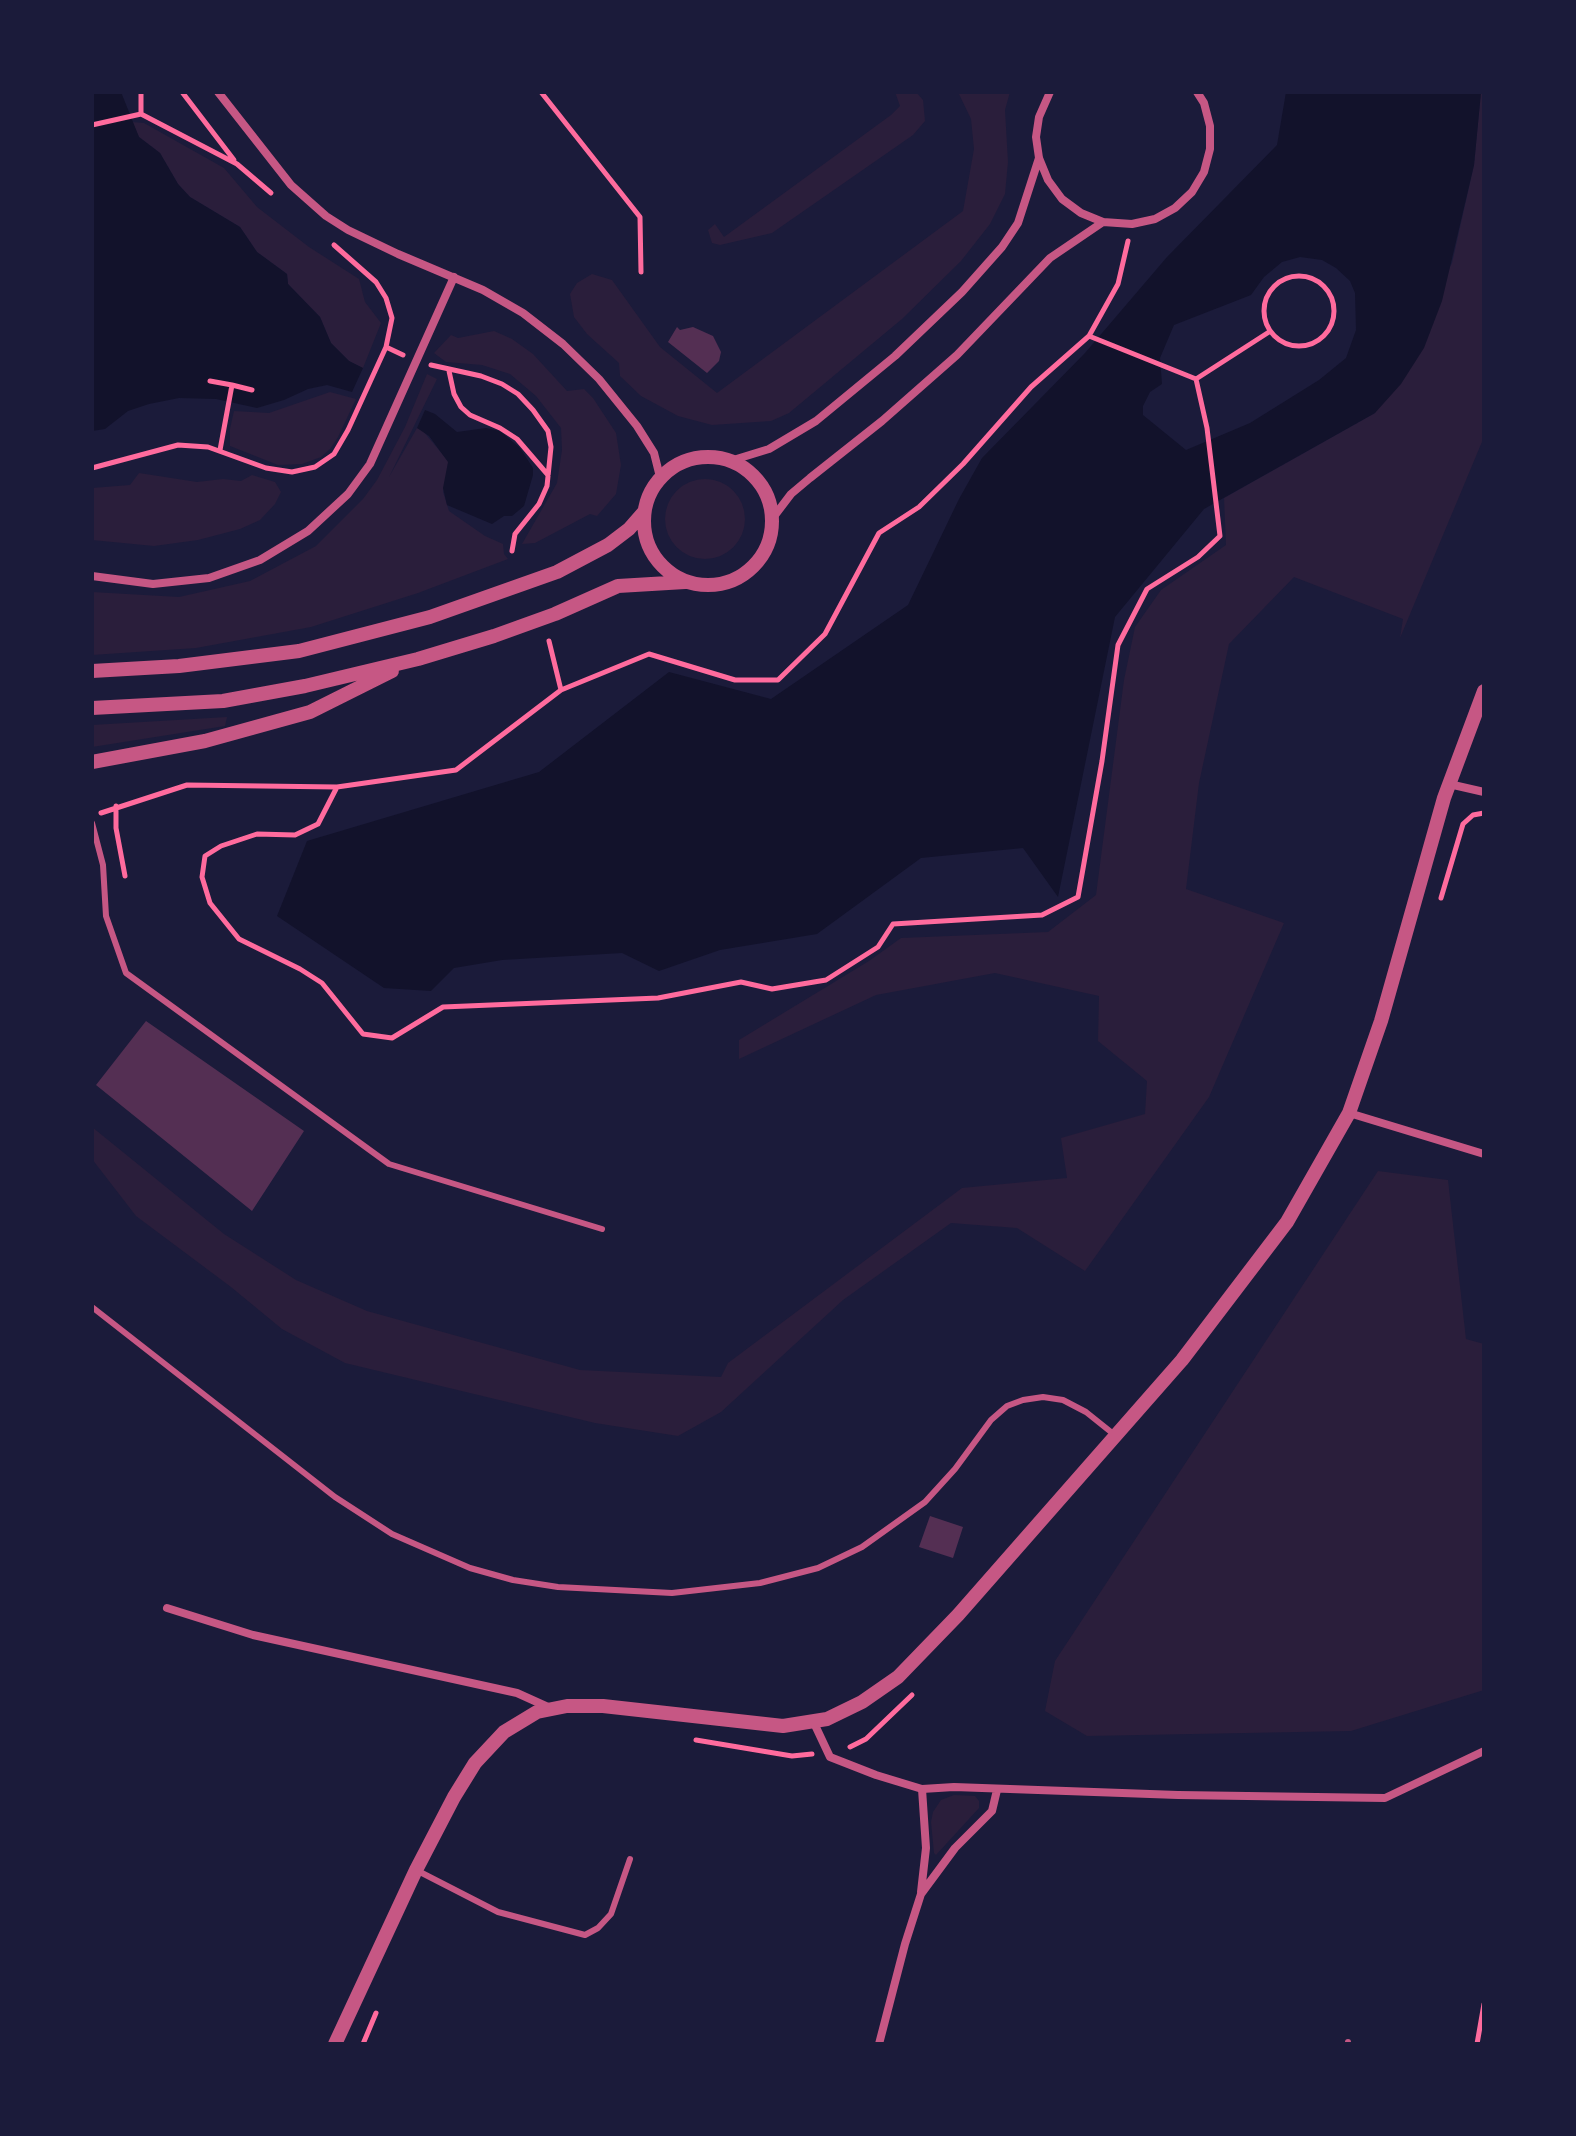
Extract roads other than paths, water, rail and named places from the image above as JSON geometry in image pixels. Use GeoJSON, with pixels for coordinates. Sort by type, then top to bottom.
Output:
{"type":"FeatureCollection","features":[{"type":"Feature","properties":{"kind":"street"},"geometry":{"type":"LineString","coordinates":[[218,92],[291,185],[326,216],[348,230],[483,290],[523,313],[583,362],[637,426],[654,453],[660,477]]}},
{"type":"Feature","properties":{"kind":"street"},"geometry":{"type":"LineString","coordinates":[[1046,94],[1036,137],[1039,158],[1048,180],[1062,199],[1081,213],[1103,222],[1132,224],[1155,219],[1175,208],[1192,192],[1204,172],[1210,149],[1210,126],[1204,103],[1197,92]]}},
{"type":"Feature","properties":{"kind":"street"},"geometry":{"type":"LineString","coordinates":[[730,461],[769,449],[816,421],[895,356],[962,292],[1002,247],[1018,223],[1039,158]]}},
{"type":"Feature","properties":{"kind":"street"},"geometry":{"type":"LineString","coordinates":[[772,519],[791,494],[892,413],[957,355],[1050,258],[1103,222]]}},
{"type":"Feature","properties":{"kind":"street"},"geometry":{"type":"LineString","coordinates":[[92,576],[153,584],[209,578],[252,563],[296,540],[336,506],[364,473],[454,277]]}},
{"type":"Feature","properties":{"kind":"street"},"geometry":{"type":"LineString","coordinates":[[92,708],[223,701],[305,686],[418,659],[543,619],[618,586],[685,582],[713,585],[740,577],[760,558],[767,546],[772,519],[770,503],[755,477],[730,461],[711,457],[692,458],[674,465],[650,491],[643,513],[645,537],[659,564],[685,582]]}},
{"type":"Feature","properties":{"kind":"street"},"geometry":{"type":"LineString","coordinates":[[92,671],[244,659],[299,651],[380,631],[480,601],[557,572],[608,545],[643,513]]}},
{"type":"Feature","properties":{"kind":"street"},"geometry":{"type":"LineString","coordinates":[[92,762],[205,741],[310,712],[418,659]]}},
{"type":"Feature","properties":{"kind":"street"},"geometry":{"type":"LineString","coordinates":[[335,2044],[416,1870],[454,1797],[483,1753],[518,1722],[550,1708],[585,1705],[771,1726],[814,1723],[862,1702],[909,1667],[958,1615],[1201,1336],[1302,1199],[1349,1113],[1381,1021],[1449,784],[1484,691]]}},
{"type":"Feature","properties":{"kind":"street"},"geometry":{"type":"LineString","coordinates":[[1449,784],[1484,792]]}},
{"type":"Feature","properties":{"kind":"street"},"geometry":{"type":"LineString","coordinates":[[1349,1113],[1484,1154]]}},
{"type":"Feature","properties":{"kind":"street"},"geometry":{"type":"LineString","coordinates":[[167,1608],[253,1635],[517,1693],[550,1708]]}},
{"type":"Feature","properties":{"kind":"street"},"geometry":{"type":"LineString","coordinates":[[814,1723],[830,1757],[857,1769],[922,1789],[954,1787],[1385,1798],[1484,1751]]}},
{"type":"Feature","properties":{"kind":"street"},"geometry":{"type":"LineString","coordinates":[[879,2044],[921,1894],[926,1848],[922,1789]]}},
{"type":"Feature","properties":{"kind":"street"},"geometry":{"type":"LineString","coordinates":[[921,1894],[955,1848],[992,1811],[997,1790]]}},
{"type":"Feature","properties":{"kind":"lane"},"geometry":{"type":"LineString","coordinates":[[92,823],[95,852],[103,865],[106,916],[126,973],[389,1164],[602,1229]]}},
{"type":"Feature","properties":{"kind":"lane"},"geometry":{"type":"LineString","coordinates":[[92,1307],[335,1497],[392,1534],[481,1571],[558,1587],[672,1593],[760,1583],[818,1568],[862,1547],[925,1502],[955,1469],[991,1420],[1007,1406],[1023,1400],[1043,1397],[1070,1403],[1116,1436]]}},
{"type":"Feature","properties":{"kind":"lane"},"geometry":{"type":"LineString","coordinates":[[416,1870],[498,1912],[585,1935],[598,1928],[611,1914],[630,1859]]}}]}
